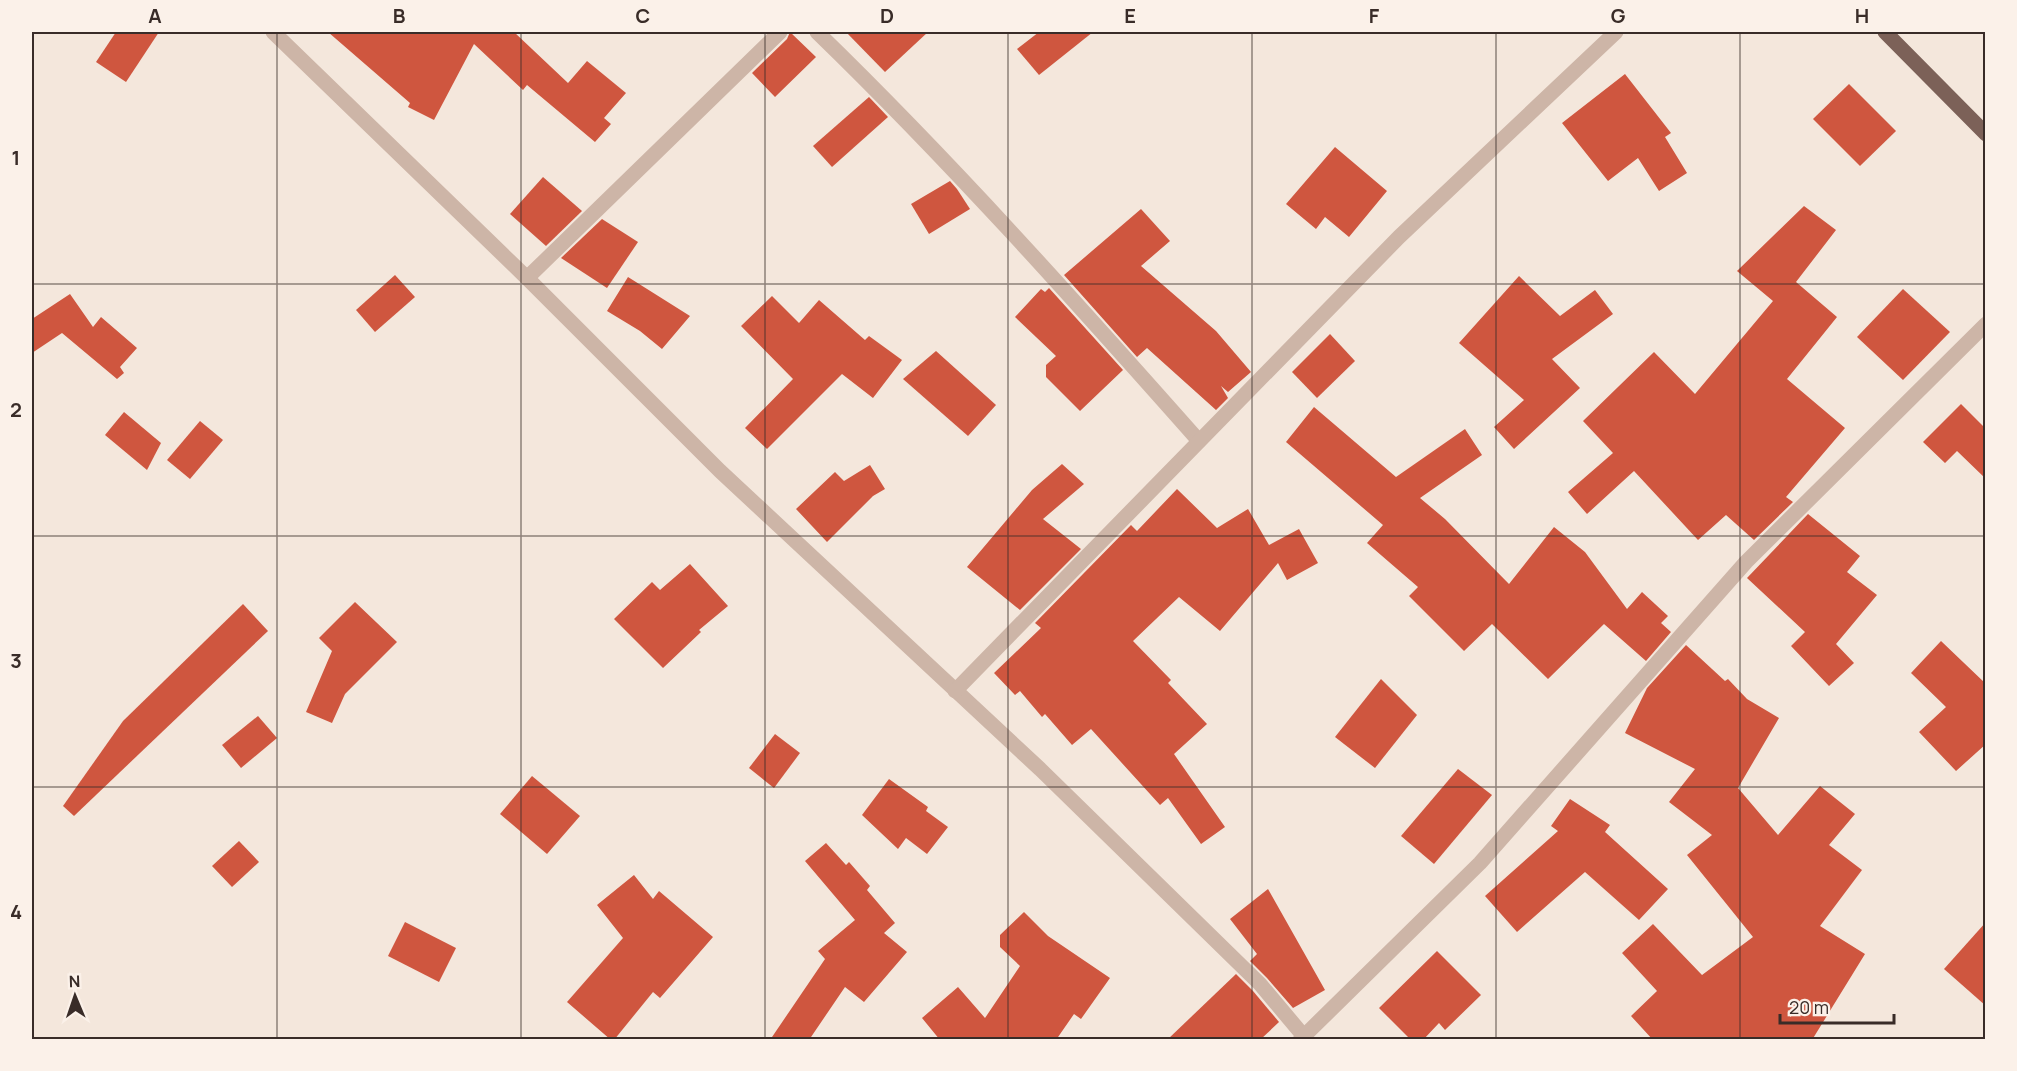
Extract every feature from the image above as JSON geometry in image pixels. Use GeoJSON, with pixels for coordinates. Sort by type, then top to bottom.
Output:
{"type":"FeatureCollection","features":[{"type":"Feature","properties":{"kind":"main road"},"geometry":{"type":"LineString","coordinates":[[1885,32],[1986,134]]}},
{"type":"Feature","properties":{"kind":"street"},"geometry":{"type":"LineString","coordinates":[[273,32],[527,278],[720,471],[1040,769],[1260,984],[1303,1038],[1480,863],[1746,562],[1986,324]]}},
{"type":"Feature","properties":{"kind":"street"},"geometry":{"type":"LineString","coordinates":[[527,278],[780,32]]}},
{"type":"Feature","properties":{"kind":"street"},"geometry":{"type":"LineString","coordinates":[[817,32],[894,106],[1079,305],[1199,441]]}},
{"type":"Feature","properties":{"kind":"street"},"geometry":{"type":"LineString","coordinates":[[955,692],[1399,237],[1616,32]]}},
{"type":"Feature","properties":{"kind":"building"},"geometry":{"type":"Polygon","coordinates":[[[116,32],[159,32],[126,82],[96,62],[116,32]]]}},
{"type":"Feature","properties":{"kind":"building"},"geometry":{"type":"Polygon","coordinates":[[[328,32],[514,32],[568,83],[587,61],[626,93],[604,118],[611,124],[595,142],[527,85],[523,90],[474,44],[434,120],[408,107],[410,103],[328,32]]]}},
{"type":"Feature","properties":{"kind":"building"},"geometry":{"type":"Polygon","coordinates":[[[790,32],[816,57],[775,97],[752,73],[787,39],[790,32]]]}},
{"type":"Feature","properties":{"kind":"building"},"geometry":{"type":"Polygon","coordinates":[[[846,32],[928,32],[885,72],[846,32]]]}},
{"type":"Feature","properties":{"kind":"building"},"geometry":{"type":"Polygon","coordinates":[[[1039,32],[1093,32],[1039,75],[1017,49],[1039,32]]]}},
{"type":"Feature","properties":{"kind":"building"},"geometry":{"type":"Polygon","coordinates":[[[1625,74],[1671,133],[1665,137],[1687,173],[1659,191],[1638,158],[1608,181],[1562,123],[1625,74]]]}},
{"type":"Feature","properties":{"kind":"building"},"geometry":{"type":"Polygon","coordinates":[[[1849,84],[1896,131],[1860,166],[1813,119],[1849,84]]]}},
{"type":"Feature","properties":{"kind":"building"},"geometry":{"type":"Polygon","coordinates":[[[869,97],[888,117],[832,167],[813,146],[869,97]]]}},
{"type":"Feature","properties":{"kind":"building"},"geometry":{"type":"Polygon","coordinates":[[[1335,147],[1387,191],[1349,237],[1325,217],[1316,229],[1286,204],[1335,147]]]}},
{"type":"Feature","properties":{"kind":"building"},"geometry":{"type":"Polygon","coordinates":[[[543,177],[582,211],[546,246],[510,214],[543,177]]]}},
{"type":"Feature","properties":{"kind":"building"},"geometry":{"type":"Polygon","coordinates":[[[950,181],[970,209],[929,234],[911,204],[950,181]]]}},
{"type":"Feature","properties":{"kind":"building"},"geometry":{"type":"Polygon","coordinates":[[[1804,206],[1836,230],[1796,282],[1837,317],[1787,379],[1845,428],[1786,497],[1793,502],[1754,540],[1726,515],[1698,540],[1634,471],[1587,514],[1568,492],[1613,453],[1583,421],[1654,352],[1695,394],[1773,301],[1737,271],[1804,206]]]}},
{"type":"Feature","properties":{"kind":"building"},"geometry":{"type":"Polygon","coordinates":[[[1141,209],[1170,241],[1141,266],[1216,331],[1251,372],[1228,392],[1221,386],[1228,398],[1216,410],[1147,348],[1137,357],[1064,275],[1141,209]]]}},
{"type":"Feature","properties":{"kind":"building"},"geometry":{"type":"Polygon","coordinates":[[[602,219],[638,242],[607,288],[561,258],[602,219]]]}},
{"type":"Feature","properties":{"kind":"building"},"geometry":{"type":"Polygon","coordinates":[[[395,275],[415,297],[375,332],[356,310],[395,275]]]}},
{"type":"Feature","properties":{"kind":"building"},"geometry":{"type":"Polygon","coordinates":[[[1519,276],[1560,316],[1595,290],[1613,314],[1552,359],[1580,388],[1514,449],[1494,427],[1524,400],[1459,343],[1519,276]]]}},
{"type":"Feature","properties":{"kind":"building"},"geometry":{"type":"Polygon","coordinates":[[[628,277],[690,316],[662,349],[640,331],[607,311],[628,277]]]}},
{"type":"Feature","properties":{"kind":"building"},"geometry":{"type":"Polygon","coordinates":[[[1049,288],[1123,370],[1080,411],[1046,377],[1046,365],[1056,356],[1015,317],[1041,289],[1045,292],[1049,288]]]}},
{"type":"Feature","properties":{"kind":"building"},"geometry":{"type":"Polygon","coordinates":[[[1903,289],[1950,332],[1903,380],[1857,337],[1903,289]]]}},
{"type":"Feature","properties":{"kind":"building"},"geometry":{"type":"Polygon","coordinates":[[[70,294],[93,327],[101,317],[137,348],[120,367],[124,373],[117,379],[62,333],[32,353],[32,319],[70,294]]]}},
{"type":"Feature","properties":{"kind":"building"},"geometry":{"type":"Polygon","coordinates":[[[772,296],[799,323],[819,300],[865,340],[869,336],[902,360],[873,398],[842,374],[767,449],[745,428],[793,379],[741,326],[772,296]]]}},
{"type":"Feature","properties":{"kind":"building"},"geometry":{"type":"Polygon","coordinates":[[[1330,334],[1355,361],[1317,398],[1292,372],[1330,334]]]}},
{"type":"Feature","properties":{"kind":"building"},"geometry":{"type":"Polygon","coordinates":[[[936,351],[996,405],[968,436],[903,379],[936,351]]]}},
{"type":"Feature","properties":{"kind":"building"},"geometry":{"type":"Polygon","coordinates":[[[1961,404],[1986,429],[1986,479],[1957,451],[1945,463],[1923,442],[1961,404]]]}},
{"type":"Feature","properties":{"kind":"building"},"geometry":{"type":"Polygon","coordinates":[[[1314,407],[1396,477],[1465,429],[1482,455],[1420,498],[1445,519],[1509,584],[1554,527],[1585,552],[1627,609],[1642,592],[1668,616],[1661,623],[1671,632],[1646,661],[1604,624],[1548,679],[1492,624],[1464,651],[1409,596],[1418,587],[1367,543],[1383,525],[1286,442],[1314,407]]]}},
{"type":"Feature","properties":{"kind":"building"},"geometry":{"type":"Polygon","coordinates":[[[124,412],[161,443],[147,470],[105,435],[124,412]]]}},
{"type":"Feature","properties":{"kind":"building"},"geometry":{"type":"Polygon","coordinates":[[[200,421],[223,440],[190,479],[167,460],[200,421]]]}},
{"type":"Feature","properties":{"kind":"building"},"geometry":{"type":"Polygon","coordinates":[[[1062,464],[1084,484],[1043,519],[1081,549],[1020,610],[967,567],[1032,490],[1062,464]]]}},
{"type":"Feature","properties":{"kind":"building"},"geometry":{"type":"Polygon","coordinates":[[[870,465],[885,489],[873,496],[827,542],[796,509],[835,472],[844,481],[870,465]]]}},
{"type":"Feature","properties":{"kind":"building"},"geometry":{"type":"Polygon","coordinates":[[[1177,489],[1217,528],[1248,509],[1269,545],[1299,529],[1318,563],[1287,580],[1278,563],[1220,631],[1179,597],[1133,641],[1171,680],[1168,683],[1207,724],[1174,754],[1225,827],[1201,844],[1168,798],[1160,805],[1091,729],[1072,745],[1045,714],[1042,717],[1020,691],[1015,695],[994,673],[1041,628],[1035,623],[1131,525],[1137,531],[1177,489]]]}},
{"type":"Feature","properties":{"kind":"building"},"geometry":{"type":"Polygon","coordinates":[[[1808,514],[1860,556],[1847,572],[1877,595],[1836,644],[1854,663],[1829,686],[1791,646],[1805,632],[1747,578],[1808,514]]]}},
{"type":"Feature","properties":{"kind":"building"},"geometry":{"type":"Polygon","coordinates":[[[690,564],[728,606],[699,630],[701,632],[663,668],[614,619],[652,582],[660,590],[690,564]]]}},
{"type":"Feature","properties":{"kind":"building"},"geometry":{"type":"Polygon","coordinates":[[[355,602],[397,642],[345,694],[332,723],[306,712],[332,651],[319,638],[355,602]]]}},
{"type":"Feature","properties":{"kind":"building"},"geometry":{"type":"Polygon","coordinates":[[[243,604],[268,631],[74,816],[63,806],[123,721],[243,604]]]}},
{"type":"Feature","properties":{"kind":"building"},"geometry":{"type":"Polygon","coordinates":[[[1941,641],[1986,684],[1986,744],[1956,771],[1919,732],[1946,707],[1911,673],[1941,641]]]}},
{"type":"Feature","properties":{"kind":"building"},"geometry":{"type":"Polygon","coordinates":[[[1686,645],[1725,681],[1728,679],[1747,699],[1779,718],[1738,788],[1778,835],[1820,786],[1855,814],[1829,845],[1862,870],[1820,926],[1865,954],[1812,1040],[1653,1040],[1631,1016],[1657,991],[1622,953],[1653,924],[1702,975],[1753,937],[1687,855],[1712,835],[1669,802],[1695,769],[1625,733],[1647,688],[1686,645]]]}},
{"type":"Feature","properties":{"kind":"building"},"geometry":{"type":"Polygon","coordinates":[[[1381,679],[1417,715],[1375,768],[1335,737],[1381,679]]]}},
{"type":"Feature","properties":{"kind":"building"},"geometry":{"type":"Polygon","coordinates":[[[258,716],[277,738],[241,768],[222,745],[258,716]]]}},
{"type":"Feature","properties":{"kind":"building"},"geometry":{"type":"Polygon","coordinates":[[[775,734],[800,753],[774,788],[749,768],[775,734]]]}},
{"type":"Feature","properties":{"kind":"building"},"geometry":{"type":"Polygon","coordinates":[[[1458,769],[1492,795],[1434,864],[1401,836],[1458,769]]]}},
{"type":"Feature","properties":{"kind":"building"},"geometry":{"type":"Polygon","coordinates":[[[532,776],[580,816],[547,854],[500,814],[532,776]]]}},
{"type":"Feature","properties":{"kind":"building"},"geometry":{"type":"Polygon","coordinates":[[[889,779],[928,807],[926,811],[948,827],[927,854],[906,838],[898,849],[862,815],[889,779]]]}},
{"type":"Feature","properties":{"kind":"building"},"geometry":{"type":"Polygon","coordinates":[[[1570,799],[1610,825],[1605,832],[1668,889],[1639,920],[1585,872],[1517,932],[1485,896],[1558,831],[1551,826],[1570,799]]]}},
{"type":"Feature","properties":{"kind":"building"},"geometry":{"type":"Polygon","coordinates":[[[239,841],[259,862],[232,887],[212,866],[239,841]]]}},
{"type":"Feature","properties":{"kind":"building"},"geometry":{"type":"Polygon","coordinates":[[[826,843],[846,865],[849,862],[870,886],[867,890],[895,923],[884,933],[907,952],[864,1002],[845,987],[809,1040],[770,1040],[825,959],[818,951],[855,920],[805,861],[826,843]]]}},
{"type":"Feature","properties":{"kind":"building"},"geometry":{"type":"Polygon","coordinates":[[[634,875],[653,899],[659,891],[713,937],[660,998],[653,992],[614,1040],[611,1040],[567,1002],[623,938],[597,905],[634,875]]]}},
{"type":"Feature","properties":{"kind":"building"},"geometry":{"type":"Polygon","coordinates":[[[1268,889],[1325,990],[1293,1008],[1250,961],[1257,954],[1230,919],[1268,889]]]}},
{"type":"Feature","properties":{"kind":"building"},"geometry":{"type":"Polygon","coordinates":[[[1024,912],[1048,936],[1110,978],[1081,1019],[1074,1014],[1056,1040],[940,1040],[922,1018],[958,987],[985,1018],[1020,966],[1000,947],[1000,935],[1024,912]]]}},
{"type":"Feature","properties":{"kind":"building"},"geometry":{"type":"Polygon","coordinates":[[[405,922],[456,948],[439,982],[388,956],[405,922]]]}},
{"type":"Feature","properties":{"kind":"building"},"geometry":{"type":"Polygon","coordinates":[[[1986,922],[1986,1006],[1944,969],[1986,922]]]}},
{"type":"Feature","properties":{"kind":"building"},"geometry":{"type":"Polygon","coordinates":[[[1437,951],[1481,995],[1445,1030],[1439,1023],[1423,1040],[1411,1040],[1379,1008],[1437,951]]]}},
{"type":"Feature","properties":{"kind":"building"},"geometry":{"type":"Polygon","coordinates":[[[1236,974],[1279,1022],[1260,1040],[1167,1040],[1236,974]]]}}]}
